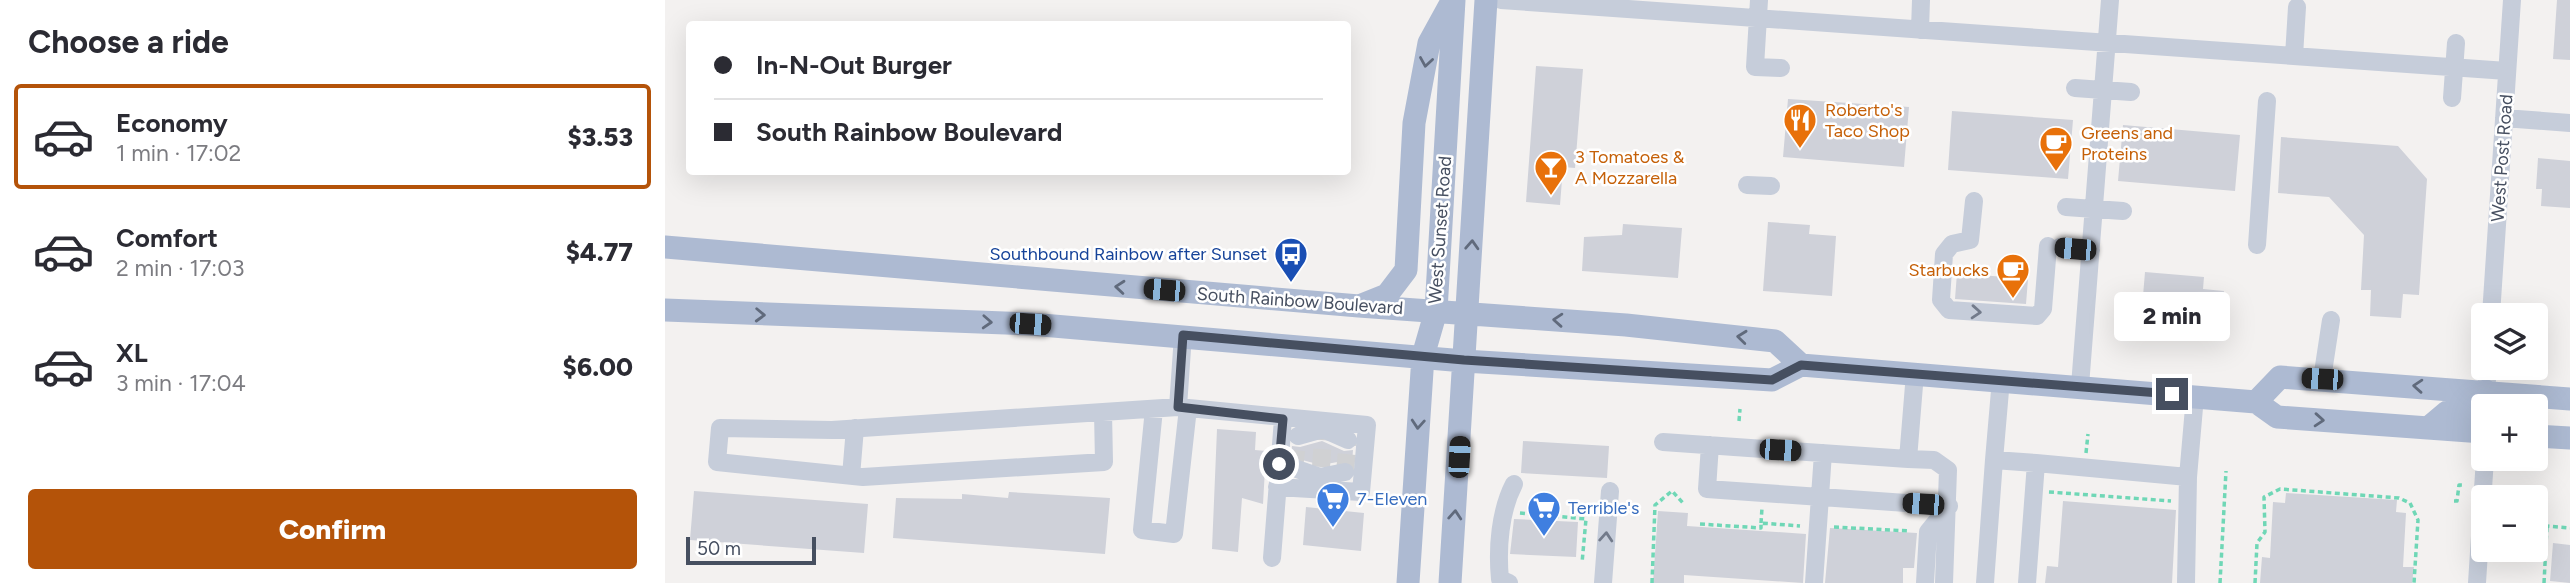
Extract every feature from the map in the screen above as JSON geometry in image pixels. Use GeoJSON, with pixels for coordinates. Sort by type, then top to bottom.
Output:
{"type":"FeatureCollection","features":[{"type":"Feature","properties":{"kind":"main road"},"geometry":{"type":"LineString","coordinates":[[1359,306],[1387,295],[1406,270],[1414,123],[1429,43],[1453,0]]}},
{"type":"Feature","properties":{"kind":"main road","name":"West Sunset Road"},"geometry":{"type":"LineString","coordinates":[[1408,583],[1423,356],[1436,311],[1453,0]]}},
{"type":"Feature","properties":{"kind":"main road","name":"West Sunset Road"},"geometry":{"type":"LineString","coordinates":[[1450,583],[1486,0]]}},
{"type":"Feature","properties":{"kind":"main road"},"geometry":{"type":"LineString","coordinates":[[665,231],[802,246],[875,267]]}},
{"type":"Feature","properties":{"kind":"main road","name":"South Rainbow Boulevard"},"geometry":{"type":"LineString","coordinates":[[665,247],[875,267],[1626,325],[1775,341],[1801,365]]}},
{"type":"Feature","properties":{"kind":"main road"},"geometry":{"type":"LineString","coordinates":[[665,313],[962,321],[1183,335],[1464,360],[1772,380],[1801,365],[2001,379],[2256,402],[2277,417],[2471,431]]}},
{"type":"Feature","properties":{"kind":"main road"},"geometry":{"type":"LineString","coordinates":[[2256,402],[2280,377],[2486,391],[2551,402]]}},
{"type":"Feature","properties":{"kind":"main road"},"geometry":{"type":"LineString","coordinates":[[2428,428],[2447,412],[2470,411],[2486,391]]}},
{"type":"Feature","properties":{"kind":"main road"},"geometry":{"type":"LineString","coordinates":[[2548,437],[2570,439]]}},
{"type":"Feature","properties":{"kind":"street"},"geometry":{"type":"LineString","coordinates":[[1501,0],[2507,71]]}},
{"type":"Feature","properties":{"kind":"street"},"geometry":{"type":"LineString","coordinates":[[1759,0],[1755,67],[1781,68]]}},
{"type":"Feature","properties":{"kind":"street"},"geometry":{"type":"LineString","coordinates":[[1920,30],[1921,0]]}},
{"type":"Feature","properties":{"kind":"street"},"geometry":{"type":"LineString","coordinates":[[2080,386],[2110,0]]}},
{"type":"Feature","properties":{"kind":"street","name":"West Post Road"},"geometry":{"type":"LineString","coordinates":[[2492,303],[2512,0]]}},
{"type":"Feature","properties":{"kind":"street"},"geometry":{"type":"LineString","coordinates":[[2294,56],[2297,7]]}},
{"type":"Feature","properties":{"kind":"street"},"geometry":{"type":"LineString","coordinates":[[2452,98],[2456,43]]}},
{"type":"Feature","properties":{"kind":"street"},"geometry":{"type":"LineString","coordinates":[[2075,88],[2131,92]]}},
{"type":"Feature","properties":{"kind":"street"},"geometry":{"type":"LineString","coordinates":[[2257,245],[2267,101]]}},
{"type":"Feature","properties":{"kind":"street"},"geometry":{"type":"LineString","coordinates":[[2504,118],[2570,123]]}},
{"type":"Feature","properties":{"kind":"street"},"geometry":{"type":"LineString","coordinates":[[1747,185],[1771,186]]}},
{"type":"Feature","properties":{"kind":"street"},"geometry":{"type":"LineString","coordinates":[[1974,201],[1970,240],[1952,244],[1944,254],[1941,300],[1949,310],[2037,316],[2043,309],[2054,247],[2091,250]]}},
{"type":"Feature","properties":{"kind":"street"},"geometry":{"type":"LineString","coordinates":[[2066,207],[2123,211]]}},
{"type":"Feature","properties":{"kind":"street"},"geometry":{"type":"LineString","coordinates":[[2322,379],[2331,320]]}},
{"type":"Feature","properties":{"kind":"street"},"geometry":{"type":"LineString","coordinates":[[1154,408],[1142,530],[1174,534],[1183,408],[1183,335]]}},
{"type":"Feature","properties":{"kind":"street"},"geometry":{"type":"LineString","coordinates":[[1908,459],[1915,373]]}},
{"type":"Feature","properties":{"kind":"street"},"geometry":{"type":"LineString","coordinates":[[1985,583],[2001,379]]}},
{"type":"Feature","properties":{"kind":"street"},"geometry":{"type":"LineString","coordinates":[[2486,391],[2487,380]]}},
{"type":"Feature","properties":{"kind":"street"},"geometry":{"type":"LineString","coordinates":[[2186,583],[2188,477],[2195,396]]}},
{"type":"Feature","properties":{"kind":"street"},"geometry":{"type":"LineString","coordinates":[[1103,412],[1104,462],[851,476],[717,462],[720,428],[855,428],[1154,408],[1183,408],[1283,419],[1348,440]]}},
{"type":"Feature","properties":{"kind":"street"},"geometry":{"type":"LineString","coordinates":[[1272,558],[1283,419]]}},
{"type":"Feature","properties":{"kind":"street"},"geometry":{"type":"LineString","coordinates":[[1294,468],[1361,492],[1367,425],[1298,436]]}},
{"type":"Feature","properties":{"kind":"street"},"geometry":{"type":"LineString","coordinates":[[851,476],[855,428]]}},
{"type":"Feature","properties":{"kind":"street"},"geometry":{"type":"LineString","coordinates":[[1663,442],[1934,460],[1948,470],[1949,506],[1944,583]]}},
{"type":"Feature","properties":{"kind":"street"},"geometry":{"type":"LineString","coordinates":[[1710,445],[1707,489],[1949,506]]}},
{"type":"Feature","properties":{"kind":"street"},"geometry":{"type":"LineString","coordinates":[[1814,583],[1823,453]]}},
{"type":"Feature","properties":{"kind":"street"},"geometry":{"type":"LineString","coordinates":[[1994,460],[2188,477]]}},
{"type":"Feature","properties":{"kind":"street"},"geometry":{"type":"LineString","coordinates":[[2027,583],[2036,463]]}},
{"type":"Feature","properties":{"kind":"street"},"geometry":{"type":"LineString","coordinates":[[2477,583],[2484,471]]}},
{"type":"Feature","properties":{"kind":"street"},"geometry":{"type":"LineString","coordinates":[[1277,487],[1345,472]]}},
{"type":"Feature","properties":{"kind":"street"},"geometry":{"type":"LineString","coordinates":[[1509,583],[1500,579],[1499,564],[1507,508],[1514,484]]}},
{"type":"Feature","properties":{"kind":"street"},"geometry":{"type":"LineString","coordinates":[[1603,583],[1610,491]]}},
{"type":"Feature","properties":{"kind":"street"},"geometry":{"type":"LineString","coordinates":[[1925,583],[1928,532],[1949,506]]}},
{"type":"Feature","properties":{"kind":"path"},"geometry":{"type":"LineString","coordinates":[[1739,421],[1740,409]]}},
{"type":"Feature","properties":{"kind":"path"},"geometry":{"type":"LineString","coordinates":[[2086,455],[2088,434]]}},
{"type":"Feature","properties":{"kind":"path"},"geometry":{"type":"LineString","coordinates":[[2220,583],[2227,471]]}},
{"type":"Feature","properties":{"kind":"path"},"geometry":{"type":"LineString","coordinates":[[2454,501],[2457,501],[2459,485],[2463,485]]}},
{"type":"Feature","properties":{"kind":"path"},"geometry":{"type":"LineString","coordinates":[[2255,583],[2257,543],[2265,532],[2264,497],[2280,489],[2399,498],[2410,503],[2419,520],[2414,583]]}},
{"type":"Feature","properties":{"kind":"path"},"geometry":{"type":"LineString","coordinates":[[2033,490],[2174,501],[2174,498]]}},
{"type":"Feature","properties":{"kind":"path"},"geometry":{"type":"LineString","coordinates":[[1652,583],[1655,505],[1672,491],[1683,503]]}},
{"type":"Feature","properties":{"kind":"path"},"geometry":{"type":"LineString","coordinates":[[1700,524],[1761,528],[1762,506]]}},
{"type":"Feature","properties":{"kind":"path"},"geometry":{"type":"LineString","coordinates":[[1507,508],[1585,519],[1582,563]]}},
{"type":"Feature","properties":{"kind":"path"},"geometry":{"type":"LineString","coordinates":[[1761,523],[1806,526]]}},
{"type":"Feature","properties":{"kind":"path"},"geometry":{"type":"LineString","coordinates":[[1825,526],[1928,532]]}},
{"type":"Feature","properties":{"kind":"path"},"geometry":{"type":"LineString","coordinates":[[2548,526],[2570,528]]}},
{"type":"Feature","properties":{"kind":"path"},"geometry":{"type":"LineString","coordinates":[[2544,583],[2545,562]]}},
{"type":"Feature","properties":{"kind":"building"},"geometry":{"type":"Polygon","coordinates":[[[2557,0],[2570,0],[2570,60],[2553,59],[2557,0]]]}},
{"type":"Feature","properties":{"kind":"building"},"geometry":{"type":"Polygon","coordinates":[[[1536,66],[1583,69],[1575,168],[1563,167],[1560,205],[1526,202],[1536,66]]]}},
{"type":"Feature","properties":{"kind":"building"},"geometry":{"type":"Polygon","coordinates":[[[1788,99],[1909,107],[1904,167],[1783,157],[1788,99]]]}},
{"type":"Feature","properties":{"kind":"building"},"geometry":{"type":"Polygon","coordinates":[[[1952,111],[2073,120],[2068,179],[1948,170],[1952,111]]]}},
{"type":"Feature","properties":{"kind":"building"},"geometry":{"type":"Polygon","coordinates":[[[2123,125],[2240,135],[2235,191],[2118,181],[2123,125]]]}},
{"type":"Feature","properties":{"kind":"building"},"geometry":{"type":"Polygon","coordinates":[[[2281,137],[2398,146],[2427,179],[2419,295],[2403,294],[2401,318],[2370,316],[2371,290],[2361,290],[2364,235],[2329,197],[2278,193],[2281,137]]]}},
{"type":"Feature","properties":{"kind":"building"},"geometry":{"type":"Polygon","coordinates":[[[2538,158],[2570,161],[2570,208],[2541,206],[2542,189],[2536,189],[2538,158]]]}},
{"type":"Feature","properties":{"kind":"building"},"geometry":{"type":"Polygon","coordinates":[[[1768,222],[1810,225],[1809,234],[1836,236],[1832,296],[1763,291],[1768,222]]]}},
{"type":"Feature","properties":{"kind":"building"},"geometry":{"type":"Polygon","coordinates":[[[1623,224],[1682,228],[1678,278],[1582,271],[1584,237],[1622,235],[1623,224]]]}},
{"type":"Feature","properties":{"kind":"building"},"geometry":{"type":"Polygon","coordinates":[[[2145,272],[2204,277],[2203,289],[2224,291],[2222,313],[2202,311],[2201,325],[2141,320],[2145,272]]]}},
{"type":"Feature","properties":{"kind":"building"},"geometry":{"type":"Polygon","coordinates":[[[1957,273],[2028,279],[2026,304],[1955,299],[1957,273]]]}},
{"type":"Feature","properties":{"kind":"building"},"geometry":{"type":"Polygon","coordinates":[[[1217,429],[1256,432],[1255,450],[1266,451],[1263,504],[1242,498],[1238,552],[1212,549],[1217,429]]]}},
{"type":"Feature","properties":{"kind":"building"},"geometry":{"type":"Polygon","coordinates":[[[1322,441],[1344,451],[1353,450],[1352,463],[1343,461],[1321,465],[1291,457],[1292,446],[1300,447],[1322,441]]]}},
{"type":"Feature","properties":{"kind":"building"},"geometry":{"type":"Polygon","coordinates":[[[1523,441],[1609,446],[1607,478],[1521,473],[1523,441]]]}},
{"type":"Feature","properties":{"kind":"building"},"geometry":{"type":"Polygon","coordinates":[[[694,491],[868,504],[864,553],[690,540],[694,491]]]}},
{"type":"Feature","properties":{"kind":"building"},"geometry":{"type":"Polygon","coordinates":[[[1009,492],[1110,498],[1105,554],[893,538],[896,498],[962,499],[962,494],[1008,498],[1009,492]]]}},
{"type":"Feature","properties":{"kind":"building"},"geometry":{"type":"Polygon","coordinates":[[[2286,493],[2397,500],[2396,512],[2406,513],[2403,567],[2414,567],[2412,583],[2260,583],[2262,557],[2270,558],[2273,502],[2285,503],[2286,493]]]}},
{"type":"Feature","properties":{"kind":"building"},"geometry":{"type":"Polygon","coordinates":[[[2063,501],[2176,510],[2172,583],[2045,583],[2047,566],[2058,567],[2063,501]]]}},
{"type":"Feature","properties":{"kind":"building","name":"7-Eleven"},"geometry":{"type":"Polygon","coordinates":[[[1306,507],[1364,513],[1361,551],[1303,545],[1306,507]]]}},
{"type":"Feature","properties":{"kind":"building"},"geometry":{"type":"Polygon","coordinates":[[[1658,511],[1688,513],[1687,526],[1806,534],[1803,583],[1684,575],[1684,583],[1653,583],[1658,511]]]}},
{"type":"Feature","properties":{"kind":"building","name":"Terrible's"},"geometry":{"type":"Polygon","coordinates":[[[1514,519],[1578,522],[1576,557],[1510,554],[1514,519]]]}},
{"type":"Feature","properties":{"kind":"building"},"geometry":{"type":"Polygon","coordinates":[[[1830,528],[1917,533],[1914,568],[1903,568],[1903,583],[1825,583],[1830,528]]]}},
{"type":"Feature","properties":{"kind":"building"},"geometry":{"type":"Polygon","coordinates":[[[2553,543],[2570,545],[2570,583],[2550,581],[2553,543]]]}},
{"type":"Feature","properties":{"kind":"tunnel"},"geometry":{"type":"LineString","coordinates":[[1294,468],[1298,436]]}},
{"type":"Feature","properties":{"kind":"tunnel"},"geometry":{"type":"LineString","coordinates":[[1321,467],[1323,439]]}},
{"type":"Feature","properties":{"kind":"tunnel"},"geometry":{"type":"LineString","coordinates":[[1345,472],[1348,440]]}},
{"type":"Feature","properties":{"kind":"place","name":"Roberto's Taco Shop"},"geometry":{"type":"Point","coordinates":[1800,150]}},
{"type":"Feature","properties":{"kind":"place","name":"Greens and Proteins"},"geometry":{"type":"Point","coordinates":[2056,173]}},
{"type":"Feature","properties":{"kind":"place","name":"3 Tomatoes & A Mozzarella"},"geometry":{"type":"Point","coordinates":[1551,197]}},
{"type":"Feature","properties":{"kind":"place","name":"Southbound Rainbow after Sunset"},"geometry":{"type":"Point","coordinates":[1291,284]}},
{"type":"Feature","properties":{"kind":"place","name":"Starbucks"},"geometry":{"type":"Point","coordinates":[2013,300]}},
{"type":"Feature","properties":{"kind":"place","name":"7-Eleven"},"geometry":{"type":"Point","coordinates":[1333,529]}},
{"type":"Feature","properties":{"kind":"place","name":"Terrible's"},"geometry":{"type":"Point","coordinates":[1544,538]}},
{"type":"Feature","properties":{"kind":"route"},"geometry":{"type":"LineString","coordinates":[[1279,464],[1283,419],[1178,407],[1183,335],[1464,360],[1772,380],[1801,365],[2172,394]]}}]}
